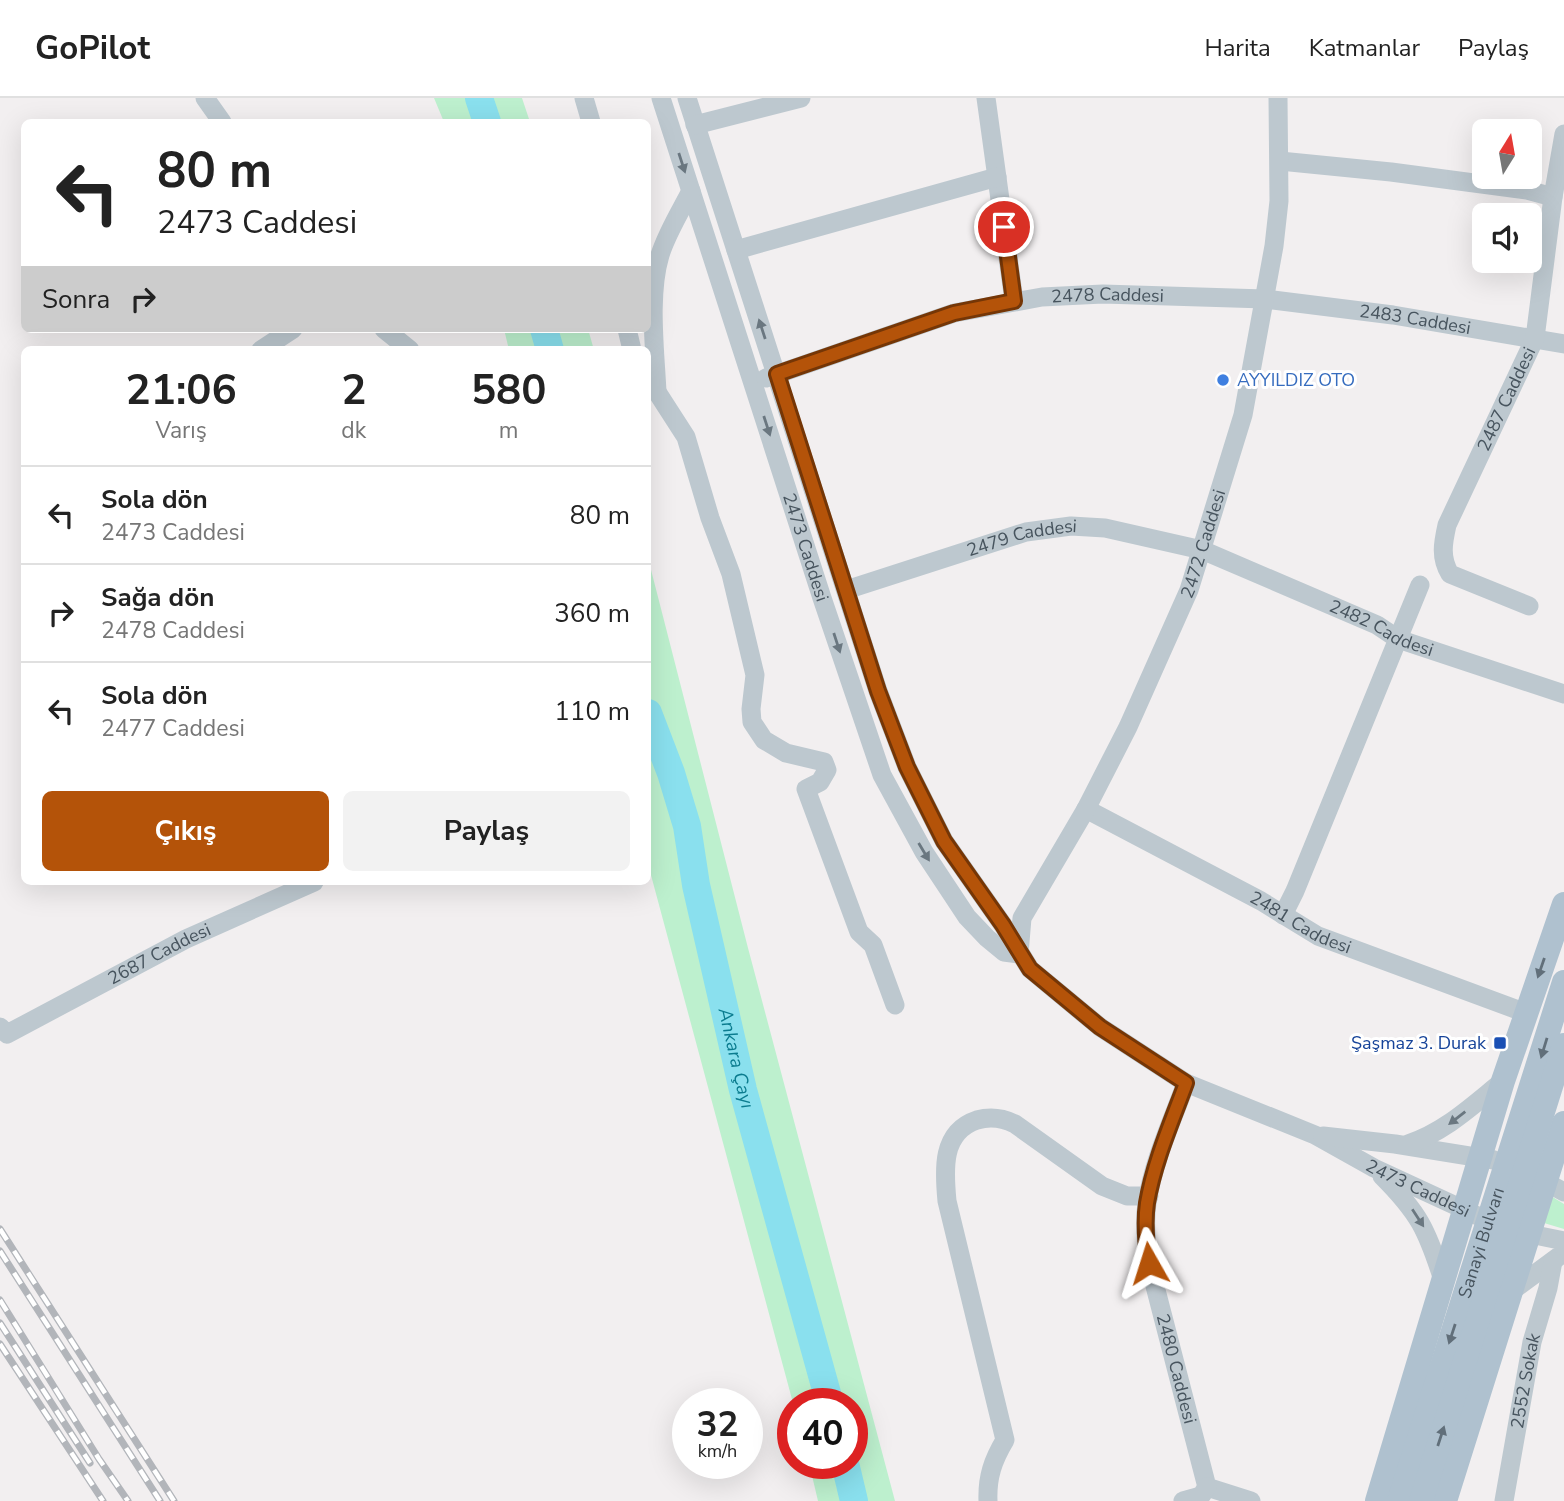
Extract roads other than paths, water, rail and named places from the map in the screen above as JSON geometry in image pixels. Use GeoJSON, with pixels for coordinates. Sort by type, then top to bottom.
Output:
{"type":"FeatureCollection","features":[{"type":"Feature","properties":{"kind":"main road"},"geometry":{"type":"LineString","coordinates":[[1377,1501],[1479,1157],[1564,904]]}},
{"type":"Feature","properties":{"kind":"main road","name":"Sanayi Bulvarı"},"geometry":{"type":"LineString","coordinates":[[1399,1501],[1564,982]]}},
{"type":"Feature","properties":{"kind":"main road","name":"Sanayi Bulvarı"},"geometry":{"type":"LineString","coordinates":[[1421,1501],[1564,1045]]}},
{"type":"Feature","properties":{"kind":"main road"},"geometry":{"type":"LineString","coordinates":[[1504,1078],[1510,1095],[1518,1103],[1534,1110],[1551,1111],[1564,1105]]}},
{"type":"Feature","properties":{"kind":"main road"},"geometry":{"type":"LineString","coordinates":[[1445,1501],[1530,1234],[1555,1187],[1562,1138]]}},
{"type":"Feature","properties":{"kind":"main road"},"geometry":{"type":"LineString","coordinates":[[1442,1284],[1464,1267],[1480,1266],[1498,1275],[1511,1295]]}},
{"type":"Feature","properties":{"kind":"street"},"geometry":{"type":"LineString","coordinates":[[205,98],[220,119]]}},
{"type":"Feature","properties":{"kind":"street"},"geometry":{"type":"LineString","coordinates":[[584,98],[590,119]]}},
{"type":"Feature","properties":{"kind":"street","name":"2473 Caddesi"},"geometry":{"type":"LineString","coordinates":[[661,98],[822,598],[882,775],[924,852],[967,917],[1004,952],[1019,954]]}},
{"type":"Feature","properties":{"kind":"street","name":"2473 Caddesi"},"geometry":{"type":"LineString","coordinates":[[687,98],[878,691],[915,787],[944,841],[1003,925],[1030,969],[1100,1027],[1186,1083],[1315,1135],[1374,1168],[1499,1225],[1564,1241]]}},
{"type":"Feature","properties":{"kind":"street"},"geometry":{"type":"LineString","coordinates":[[695,125],[801,98]]}},
{"type":"Feature","properties":{"kind":"street"},"geometry":{"type":"LineString","coordinates":[[986,98],[1014,301]]}},
{"type":"Feature","properties":{"kind":"street","name":"2472 Caddesi"},"geometry":{"type":"LineString","coordinates":[[1019,954],[1022,918],[1086,809],[1128,727],[1189,590],[1244,415],[1274,246],[1280,161],[1278,98]]}},
{"type":"Feature","properties":{"kind":"street","name":"2487 Caddesi"},"geometry":{"type":"LineString","coordinates":[[1529,606],[1450,574],[1444,564],[1443,546],[1447,525],[1535,338],[1564,134]]}},
{"type":"Feature","properties":{"kind":"street"},"geometry":{"type":"LineString","coordinates":[[1280,161],[1391,172],[1527,190],[1553,197]]}},
{"type":"Feature","properties":{"kind":"street"},"geometry":{"type":"LineString","coordinates":[[736,250],[997,177]]}},
{"type":"Feature","properties":{"kind":"street"},"geometry":{"type":"LineString","coordinates":[[691,191],[668,235],[657,272],[652,390],[686,437],[710,519],[731,574],[755,675],[752,722],[764,740],[786,753],[824,762],[827,770],[820,782],[806,789],[859,932],[873,945],[895,1005]]}},
{"type":"Feature","properties":{"kind":"street","name":"2478 Caddesi"},"geometry":{"type":"LineString","coordinates":[[753,382],[954,313],[1014,301],[1103,294],[1265,299]]}},
{"type":"Feature","properties":{"kind":"street","name":"2483 Caddesi"},"geometry":{"type":"LineString","coordinates":[[1265,299],[1393,315],[1564,344]]}},
{"type":"Feature","properties":{"kind":"street"},"geometry":{"type":"LineString","coordinates":[[267,346],[287,333]]}},
{"type":"Feature","properties":{"kind":"street"},"geometry":{"type":"LineString","coordinates":[[389,333],[405,346]]}},
{"type":"Feature","properties":{"kind":"street","name":"2479 Caddesi"},"geometry":{"type":"LineString","coordinates":[[846,590],[1045,528],[1105,528],[1202,550]]}},
{"type":"Feature","properties":{"kind":"street","name":"2482 Caddesi"},"geometry":{"type":"LineString","coordinates":[[1202,550],[1377,625],[1398,639],[1564,694]]}},
{"type":"Feature","properties":{"kind":"street"},"geometry":{"type":"LineString","coordinates":[[1283,915],[1296,891],[1420,585]]}},
{"type":"Feature","properties":{"kind":"street","name":"2481 Caddesi"},"geometry":{"type":"LineString","coordinates":[[1086,809],[1318,936],[1526,1013]]}},
{"type":"Feature","properties":{"kind":"street","name":"2687 Caddesi"},"geometry":{"type":"LineString","coordinates":[[4,1031],[187,939],[306,885]]}},
{"type":"Feature","properties":{"kind":"street"},"geometry":{"type":"LineString","coordinates":[[1405,1145],[1429,1137],[1504,1078]]}},
{"type":"Feature","properties":{"kind":"street","name":"2480 Caddesi"},"geometry":{"type":"LineString","coordinates":[[1186,1083],[1166,1137],[1149,1196],[1145,1235],[1149,1263],[1208,1487]]}},
{"type":"Feature","properties":{"kind":"street"},"geometry":{"type":"LineString","coordinates":[[988,1501],[989,1477],[994,1458],[1005,1440],[947,1201],[944,1172],[951,1141],[973,1121],[1000,1118],[1015,1124],[1102,1186],[1126,1196],[1149,1196]]}},
{"type":"Feature","properties":{"kind":"street","name":"2473 Caddesi"},"geometry":{"type":"LineString","coordinates":[[1315,1135],[1479,1157],[1517,1167],[1555,1187]]}},
{"type":"Feature","properties":{"kind":"street"},"geometry":{"type":"LineString","coordinates":[[1374,1168],[1419,1218],[1433,1249],[1442,1284]]}},
{"type":"Feature","properties":{"kind":"street"},"geometry":{"type":"LineString","coordinates":[[1511,1295],[1559,1257]]}},
{"type":"Feature","properties":{"kind":"street","name":"2552 Sokak"},"geometry":{"type":"LineString","coordinates":[[1504,1501],[1532,1342],[1559,1257]]}},
{"type":"Feature","properties":{"kind":"street"},"geometry":{"type":"LineString","coordinates":[[1184,1501],[1201,1496],[1208,1487],[1251,1501]]}},
{"type":"Feature","properties":{"kind":"waterway","name":"Ankara Çayı"},"geometry":{"type":"LineString","coordinates":[[479,98],[486,119]]}},
{"type":"Feature","properties":{"kind":"waterway","name":"Ankara Çayı"},"geometry":{"type":"LineString","coordinates":[[545,333],[549,346]]}},
{"type":"Feature","properties":{"kind":"waterway","name":"Ankara Çayı"},"geometry":{"type":"LineString","coordinates":[[651,721],[687,826],[696,885],[743,1090],[826,1388]]}},
{"type":"Feature","properties":{"kind":"waterway","name":"Ankara Çayı"},"geometry":{"type":"LineString","coordinates":[[849,1479],[854,1501]]}},
{"type":"Feature","properties":{"kind":"railway"},"geometry":{"type":"LineString","coordinates":[[0,1229],[174,1501]]}},
{"type":"Feature","properties":{"kind":"railway"},"geometry":{"type":"LineString","coordinates":[[0,1251],[160,1501]]}},
{"type":"Feature","properties":{"kind":"railway"},"geometry":{"type":"LineString","coordinates":[[0,1300],[128,1501]]}},
{"type":"Feature","properties":{"kind":"railway"},"geometry":{"type":"LineString","coordinates":[[0,1323],[90,1463]]}},
{"type":"Feature","properties":{"kind":"railway"},"geometry":{"type":"LineString","coordinates":[[0,1344],[103,1501]]}},
{"type":"Feature","properties":{"kind":"place","name":"AYYILDIZ OTO"},"geometry":{"type":"Point","coordinates":[1223,380]}},
{"type":"Feature","properties":{"kind":"place","name":"Şaşmaz 3. Durak"},"geometry":{"type":"Point","coordinates":[1500,1043]}}]}
